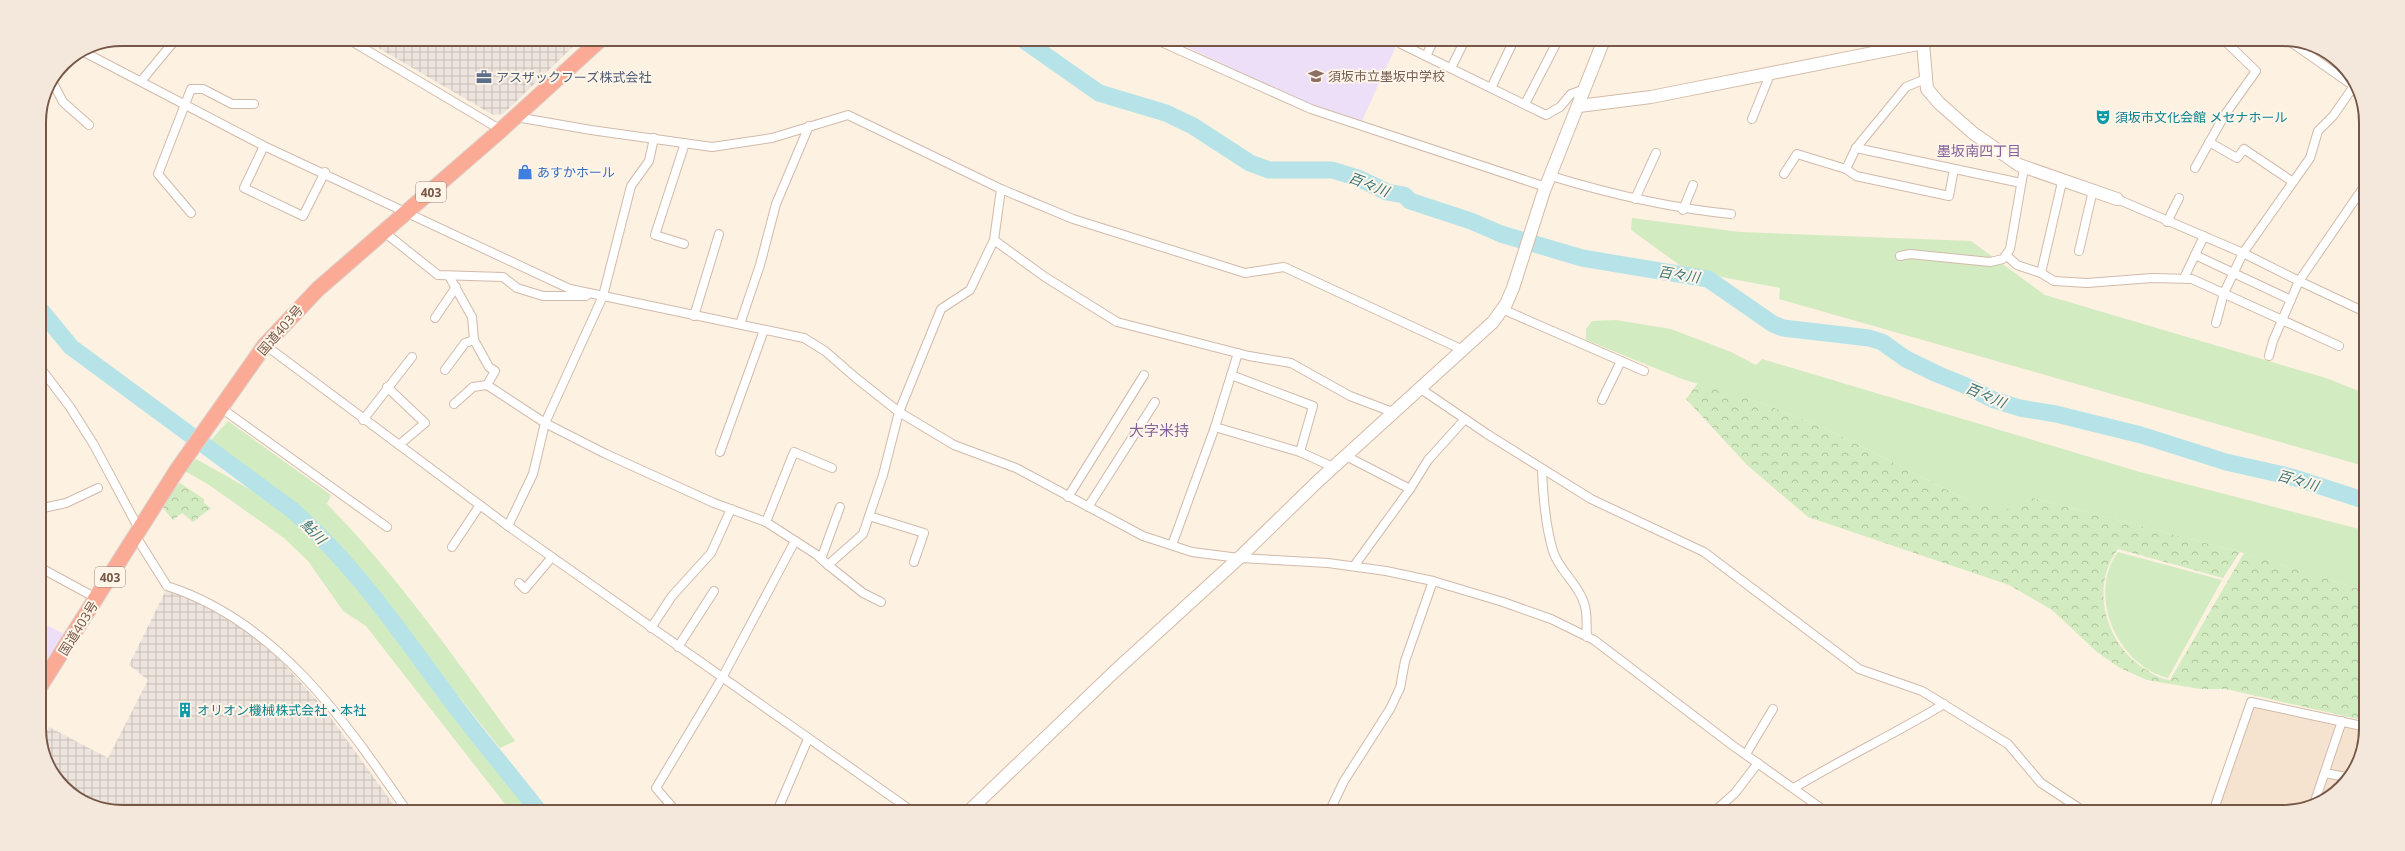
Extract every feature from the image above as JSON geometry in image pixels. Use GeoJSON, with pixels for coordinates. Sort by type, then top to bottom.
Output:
{"type":"FeatureCollection","features":[{"type":"Feature","properties":{"kind":"highway","name":"国道403号"},"geometry":{"type":"LineString","coordinates":[[46,677],[180,465],[265,345],[318,289],[409,212],[593,46]]}},
{"type":"Feature","properties":{"kind":"street"},"geometry":{"type":"LineString","coordinates":[[142,80],[170,46]]}},
{"type":"Feature","properties":{"kind":"street"},"geometry":{"type":"LineString","coordinates":[[360,46],[501,130]]}},
{"type":"Feature","properties":{"kind":"street"},"geometry":{"type":"LineString","coordinates":[[1170,46],[1311,109],[1547,185],[1635,199],[1683,210],[1731,214]]}},
{"type":"Feature","properties":{"kind":"street"},"geometry":{"type":"LineString","coordinates":[[1405,46],[1546,115],[1560,107],[1571,94],[1585,89]]}},
{"type":"Feature","properties":{"kind":"street"},"geometry":{"type":"LineString","coordinates":[[1426,56],[1431,46]]}},
{"type":"Feature","properties":{"kind":"street"},"geometry":{"type":"LineString","coordinates":[[1451,68],[1462,46]]}},
{"type":"Feature","properties":{"kind":"street"},"geometry":{"type":"LineString","coordinates":[[1491,88],[1511,46]]}},
{"type":"Feature","properties":{"kind":"street"},"geometry":{"type":"LineString","coordinates":[[1525,104],[1555,46]]}},
{"type":"Feature","properties":{"kind":"street"},"geometry":{"type":"LineString","coordinates":[[975,805],[1114,672],[1240,558],[1333,467],[1395,413],[1492,322],[1502,309],[1513,288],[1547,185],[1601,46]]}},
{"type":"Feature","properties":{"kind":"street"},"geometry":{"type":"LineString","coordinates":[[1579,106],[1651,97],[1907,46]]}},
{"type":"Feature","properties":{"kind":"street"},"geometry":{"type":"LineString","coordinates":[[1923,46],[1927,89],[1939,104],[1973,134],[2024,168],[2062,182],[2093,190],[2117,199],[2167,222],[2243,253],[2359,310]]}},
{"type":"Feature","properties":{"kind":"street"},"geometry":{"type":"LineString","coordinates":[[2195,168],[2224,116],[2256,71],[2230,46]]}},
{"type":"Feature","properties":{"kind":"street"},"geometry":{"type":"LineString","coordinates":[[2298,47],[2348,83]]}},
{"type":"Feature","properties":{"kind":"street"},"geometry":{"type":"LineString","coordinates":[[88,54],[142,80],[264,146],[325,172],[543,278],[570,289],[804,338],[825,351],[899,412],[954,445],[1016,468],[1143,536],[1192,552],[1240,558],[1354,566],[1433,581],[1503,602],[1551,619],[1587,637],[1642,675],[1758,763],[1817,805]]}},
{"type":"Feature","properties":{"kind":"street"},"geometry":{"type":"LineString","coordinates":[[1752,119],[1771,72]]}},
{"type":"Feature","properties":{"kind":"street"},"geometry":{"type":"LineString","coordinates":[[1846,169],[1856,148],[1906,87],[1925,79]]}},
{"type":"Feature","properties":{"kind":"street"},"geometry":{"type":"LineString","coordinates":[[55,87],[63,102],[89,125]]}},
{"type":"Feature","properties":{"kind":"street"},"geometry":{"type":"LineString","coordinates":[[191,213],[158,174],[191,89],[203,89],[232,104],[254,104]]}},
{"type":"Feature","properties":{"kind":"street"},"geometry":{"type":"LineString","coordinates":[[2216,323],[2224,293],[2243,253],[2310,158],[2318,131],[2333,116],[2352,90]]}},
{"type":"Feature","properties":{"kind":"street"},"geometry":{"type":"LineString","coordinates":[[516,117],[591,130],[712,147],[772,138],[848,115],[1001,189],[1073,219],[1245,273],[1284,267],[1463,350]]}},
{"type":"Feature","properties":{"kind":"street"},"geometry":{"type":"LineString","coordinates":[[740,324],[760,265],[776,204],[809,126]]}},
{"type":"Feature","properties":{"kind":"street"},"geometry":{"type":"LineString","coordinates":[[508,526],[533,474],[545,423],[603,296],[630,186],[650,161],[654,138]]}},
{"type":"Feature","properties":{"kind":"street"},"geometry":{"type":"LineString","coordinates":[[2209,142],[2237,158],[2244,149],[2293,182]]}},
{"type":"Feature","properties":{"kind":"street"},"geometry":{"type":"LineString","coordinates":[[684,244],[655,235],[685,143]]}},
{"type":"Feature","properties":{"kind":"street"},"geometry":{"type":"LineString","coordinates":[[264,146],[244,188],[303,216],[325,172]]}},
{"type":"Feature","properties":{"kind":"street"},"geometry":{"type":"LineString","coordinates":[[1856,148],[2021,183]]}},
{"type":"Feature","properties":{"kind":"street"},"geometry":{"type":"LineString","coordinates":[[1635,199],[1656,152]]}},
{"type":"Feature","properties":{"kind":"street"},"geometry":{"type":"LineString","coordinates":[[1784,174],[1797,154],[1846,169],[1856,176],[1949,196],[1954,169]]}},
{"type":"Feature","properties":{"kind":"street"},"geometry":{"type":"LineString","coordinates":[[1900,256],[1910,254],[1990,262],[2003,259],[2010,249],[2024,168]]}},
{"type":"Feature","properties":{"kind":"street"},"geometry":{"type":"LineString","coordinates":[[2041,273],[2062,182]]}},
{"type":"Feature","properties":{"kind":"street"},"geometry":{"type":"LineString","coordinates":[[1683,210],[1694,185]]}},
{"type":"Feature","properties":{"kind":"street"},"geometry":{"type":"LineString","coordinates":[[828,565],[863,534],[883,475],[899,412],[941,309],[970,290],[994,240],[1001,189]]}},
{"type":"Feature","properties":{"kind":"street"},"geometry":{"type":"LineString","coordinates":[[2079,251],[2093,190]]}},
{"type":"Feature","properties":{"kind":"street"},"geometry":{"type":"LineString","coordinates":[[2269,356],[2282,318],[2299,281],[2359,193]]}},
{"type":"Feature","properties":{"kind":"street"},"geometry":{"type":"LineString","coordinates":[[2167,222],[2179,198]]}},
{"type":"Feature","properties":{"kind":"street"},"geometry":{"type":"LineString","coordinates":[[384,232],[438,275],[503,277],[517,288],[543,296],[603,296]]}},
{"type":"Feature","properties":{"kind":"street"},"geometry":{"type":"LineString","coordinates":[[694,316],[719,234]]}},
{"type":"Feature","properties":{"kind":"street"},"geometry":{"type":"LineString","coordinates":[[2184,278],[2204,236]]}},
{"type":"Feature","properties":{"kind":"street"},"geometry":{"type":"LineString","coordinates":[[994,240],[1045,277],[1117,322],[1238,353],[1290,363],[1350,396],[1395,413]]}},
{"type":"Feature","properties":{"kind":"street"},"geometry":{"type":"LineString","coordinates":[[2006,254],[2017,265],[2041,273],[2054,281],[2087,283],[2184,278],[2192,279],[2282,318],[2339,346]]}},
{"type":"Feature","properties":{"kind":"street"},"geometry":{"type":"LineString","coordinates":[[2195,255],[2291,300]]}},
{"type":"Feature","properties":{"kind":"street"},"geometry":{"type":"LineString","coordinates":[[449,276],[472,317],[474,340],[489,367],[495,371],[487,385]]}},
{"type":"Feature","properties":{"kind":"street"},"geometry":{"type":"LineString","coordinates":[[435,318],[456,287]]}},
{"type":"Feature","properties":{"kind":"street"},"geometry":{"type":"LineString","coordinates":[[1502,309],[1644,371]]}},
{"type":"Feature","properties":{"kind":"street"},"geometry":{"type":"LineString","coordinates":[[720,452],[764,330]]}},
{"type":"Feature","properties":{"kind":"street"},"geometry":{"type":"LineString","coordinates":[[445,370],[464,343],[474,340]]}},
{"type":"Feature","properties":{"kind":"street"},"geometry":{"type":"LineString","coordinates":[[265,345],[363,420],[399,444],[508,526],[903,805]]}},
{"type":"Feature","properties":{"kind":"street"},"geometry":{"type":"LineString","coordinates":[[1172,545],[1215,427],[1238,353]]}},
{"type":"Feature","properties":{"kind":"street"},"geometry":{"type":"LineString","coordinates":[[363,420],[387,387],[412,357]]}},
{"type":"Feature","properties":{"kind":"street"},"geometry":{"type":"LineString","coordinates":[[1603,394],[1621,361]]}},
{"type":"Feature","properties":{"kind":"street"},"geometry":{"type":"LineString","coordinates":[[46,375],[70,407],[94,445],[137,532],[167,586],[188,592],[222,610],[269,642],[319,691],[403,805]]}},
{"type":"Feature","properties":{"kind":"street"},"geometry":{"type":"LineString","coordinates":[[1068,497],[1144,375]]}},
{"type":"Feature","properties":{"kind":"street"},"geometry":{"type":"LineString","coordinates":[[1231,375],[1313,406],[1300,452]]}},
{"type":"Feature","properties":{"kind":"street"},"geometry":{"type":"LineString","coordinates":[[454,404],[473,387],[487,385],[545,423],[606,454],[731,509],[766,522],[821,559],[863,593],[881,602]]}},
{"type":"Feature","properties":{"kind":"street"},"geometry":{"type":"LineString","coordinates":[[387,387],[425,423],[399,444]]}},
{"type":"Feature","properties":{"kind":"street"},"geometry":{"type":"LineString","coordinates":[[1421,389],[1542,469],[1591,499],[1704,552],[1859,669],[1922,691],[2008,744],[2041,783],[2074,805]]}},
{"type":"Feature","properties":{"kind":"street"},"geometry":{"type":"LineString","coordinates":[[1088,507],[1155,402]]}},
{"type":"Feature","properties":{"kind":"street"},"geometry":{"type":"LineString","coordinates":[[220,408],[387,527]]}},
{"type":"Feature","properties":{"kind":"street"},"geometry":{"type":"LineString","coordinates":[[1354,566],[1410,489],[1428,460],[1465,419]]}},
{"type":"Feature","properties":{"kind":"street"},"geometry":{"type":"LineString","coordinates":[[1215,427],[1300,452],[1333,467]]}},
{"type":"Feature","properties":{"kind":"street"},"geometry":{"type":"LineString","coordinates":[[766,522],[794,452],[832,468]]}},
{"type":"Feature","properties":{"kind":"street"},"geometry":{"type":"LineString","coordinates":[[1346,456],[1410,489]]}},
{"type":"Feature","properties":{"kind":"street"},"geometry":{"type":"LineString","coordinates":[[1542,469],[1544,501],[1553,550],[1561,568],[1574,583],[1584,603],[1587,637]]}},
{"type":"Feature","properties":{"kind":"street"},"geometry":{"type":"LineString","coordinates":[[46,507],[66,503],[98,488]]}},
{"type":"Feature","properties":{"kind":"street"},"geometry":{"type":"LineString","coordinates":[[452,547],[480,505]]}},
{"type":"Feature","properties":{"kind":"street"},"geometry":{"type":"LineString","coordinates":[[821,559],[840,507]]}},
{"type":"Feature","properties":{"kind":"street"},"geometry":{"type":"LineString","coordinates":[[651,628],[672,596],[711,553],[731,509]]}},
{"type":"Feature","properties":{"kind":"street"},"geometry":{"type":"LineString","coordinates":[[870,516],[924,533],[914,562]]}},
{"type":"Feature","properties":{"kind":"street"},"geometry":{"type":"LineString","coordinates":[[671,805],[656,788],[722,678],[795,541]]}},
{"type":"Feature","properties":{"kind":"street"},"geometry":{"type":"LineString","coordinates":[[525,588],[552,557]]}},
{"type":"Feature","properties":{"kind":"street"},"geometry":{"type":"LineString","coordinates":[[46,571],[96,598]]}},
{"type":"Feature","properties":{"kind":"street"},"geometry":{"type":"LineString","coordinates":[[1333,805],[1344,781],[1390,709],[1400,688],[1405,661],[1433,581]]}},
{"type":"Feature","properties":{"kind":"street"},"geometry":{"type":"LineString","coordinates":[[678,647],[714,591]]}},
{"type":"Feature","properties":{"kind":"street"},"geometry":{"type":"LineString","coordinates":[[2215,805],[2251,702],[2359,725]]}},
{"type":"Feature","properties":{"kind":"street"},"geometry":{"type":"LineString","coordinates":[[1794,788],[1840,761],[1894,734],[1944,704]]}},
{"type":"Feature","properties":{"kind":"street"},"geometry":{"type":"LineString","coordinates":[[1746,754],[1773,709]]}},
{"type":"Feature","properties":{"kind":"street"},"geometry":{"type":"LineString","coordinates":[[2316,797],[2342,721]]}},
{"type":"Feature","properties":{"kind":"street"},"geometry":{"type":"LineString","coordinates":[[780,805],[808,739]]}},
{"type":"Feature","properties":{"kind":"street"},"geometry":{"type":"LineString","coordinates":[[1722,805],[1735,793],[1758,763]]}},
{"type":"Feature","properties":{"kind":"street"},"geometry":{"type":"LineString","coordinates":[[2325,773],[2342,776]]}},
{"type":"Feature","properties":{"kind":"shaded area","name":"アスザックフーズ株式会社"},"geometry":{"type":"Polygon","coordinates":[[[375,46],[574,46],[503,114],[493,115],[375,46]]]}},
{"type":"Feature","properties":{"kind":"shaded area","name":"須坂市立墨坂中学校"},"geometry":{"type":"Polygon","coordinates":[[[1184,46],[1396,46],[1361,123],[1324,110],[1184,46]]]}},
{"type":"Feature","properties":{"kind":"shaded area"},"geometry":{"type":"Polygon","coordinates":[[[166,590],[204,605],[238,624],[280,660],[323,707],[394,805],[122,805],[107,804],[88,797],[68,783],[56,767],[47,744],[46,732],[49,727],[108,758],[148,680],[129,665],[166,590]]]}},
{"type":"Feature","properties":{"kind":"shaded area"},"geometry":{"type":"Polygon","coordinates":[[[46,625],[64,634],[46,663],[46,625]]]}},
{"type":"Feature","properties":{"kind":"shaded area"},"geometry":{"type":"Polygon","coordinates":[[[2252,705],[2359,728],[2355,753],[2349,767],[2337,783],[2317,797],[2298,804],[2288,805],[2217,805],[2252,705]]]}},
{"type":"Feature","properties":{"kind":"green space"},"geometry":{"type":"Polygon","coordinates":[[[1632,218],[1740,232],[1971,241],[2045,295],[2326,378],[2359,391],[2359,465],[1779,299],[1780,288],[1717,276],[1681,266],[1631,230],[1632,218]]]}},
{"type":"Feature","properties":{"kind":"green space"},"geometry":{"type":"Polygon","coordinates":[[[1616,320],[1671,329],[1731,352],[1756,365],[1762,359],[2140,472],[2359,529],[2359,589],[2240,552],[2033,498],[2003,512],[1961,497],[1829,430],[1762,403],[1682,379],[1586,340],[1586,329],[1592,321],[1616,320]]]}},
{"type":"Feature","properties":{"kind":"green space"},"geometry":{"type":"Polygon","coordinates":[[[1698,383],[1762,403],[1829,430],[1961,497],[2003,511],[2033,498],[2240,552],[2223,578],[2118,549],[2109,564],[2104,580],[2106,614],[2112,631],[2120,645],[2131,659],[2163,679],[2170,680],[2244,553],[2359,589],[2359,719],[2226,689],[2200,689],[2147,680],[2120,668],[2097,652],[2052,610],[2009,585],[1808,517],[1747,465],[1686,399],[1698,383]]]}},
{"type":"Feature","properties":{"kind":"green space"},"geometry":{"type":"Polygon","coordinates":[[[228,421],[331,495],[327,504],[378,560],[426,619],[515,741],[500,748],[332,538],[307,514],[203,449],[228,421]]]}},
{"type":"Feature","properties":{"kind":"green space"},"geometry":{"type":"Polygon","coordinates":[[[196,459],[278,505],[310,531],[350,574],[385,618],[527,805],[506,805],[366,626],[343,611],[308,561],[284,538],[209,485],[185,471],[196,459]]]}},
{"type":"Feature","properties":{"kind":"green space"},"geometry":{"type":"Polygon","coordinates":[[[180,483],[204,499],[204,503],[211,508],[193,522],[182,513],[173,520],[163,508],[171,492],[180,483]]]}},
{"type":"Feature","properties":{"kind":"green space"},"geometry":{"type":"Polygon","coordinates":[[[2118,552],[2222,580],[2168,678],[2150,671],[2135,659],[2122,644],[2112,627],[2107,608],[2105,588],[2109,569],[2118,552]]]}},
{"type":"Feature","properties":{"kind":"waterway","name":"百々川"},"geometry":{"type":"LineString","coordinates":[[1032,46],[1099,93],[1166,113],[1193,126],[1250,163],[1269,170],[1332,170],[1358,178],[1387,192],[1404,195],[1410,201],[1471,221],[1501,234],[1582,258],[1708,279],[1773,324],[1783,328],[1869,338],[1882,342],[1906,359],[1994,400],[2020,408],[2056,414],[2141,435],[2226,462],[2292,477],[2359,499]]}},
{"type":"Feature","properties":{"kind":"waterway","name":"鮎川"},"geometry":{"type":"LineString","coordinates":[[46,317],[71,347],[291,509],[314,530],[377,601],[462,715],[534,805]]}},
{"type":"Feature","properties":{"kind":"place","name":"須坂市立墨坂中学校"},"geometry":{"type":"Point","coordinates":[1316,76]}},
{"type":"Feature","properties":{"kind":"place","name":"アスザックフーズ株式会社"},"geometry":{"type":"Point","coordinates":[484,77]}},
{"type":"Feature","properties":{"kind":"place","name":"須坂市文化会館 メセナホール"},"geometry":{"type":"Point","coordinates":[2103,117]}},
{"type":"Feature","properties":{"kind":"place","name":"あすかホール"},"geometry":{"type":"Point","coordinates":[525,172]}},
{"type":"Feature","properties":{"kind":"place","name":"オリオン機械株式会社・本社"},"geometry":{"type":"Point","coordinates":[185,710]}},
{"type":"Feature","properties":{"kind":"district","name":"墨坂南四丁目"},"geometry":{"type":"Point","coordinates":[1979,150]}},
{"type":"Feature","properties":{"kind":"district","name":"大字米持"},"geometry":{"type":"Point","coordinates":[1159,430]}}]}
